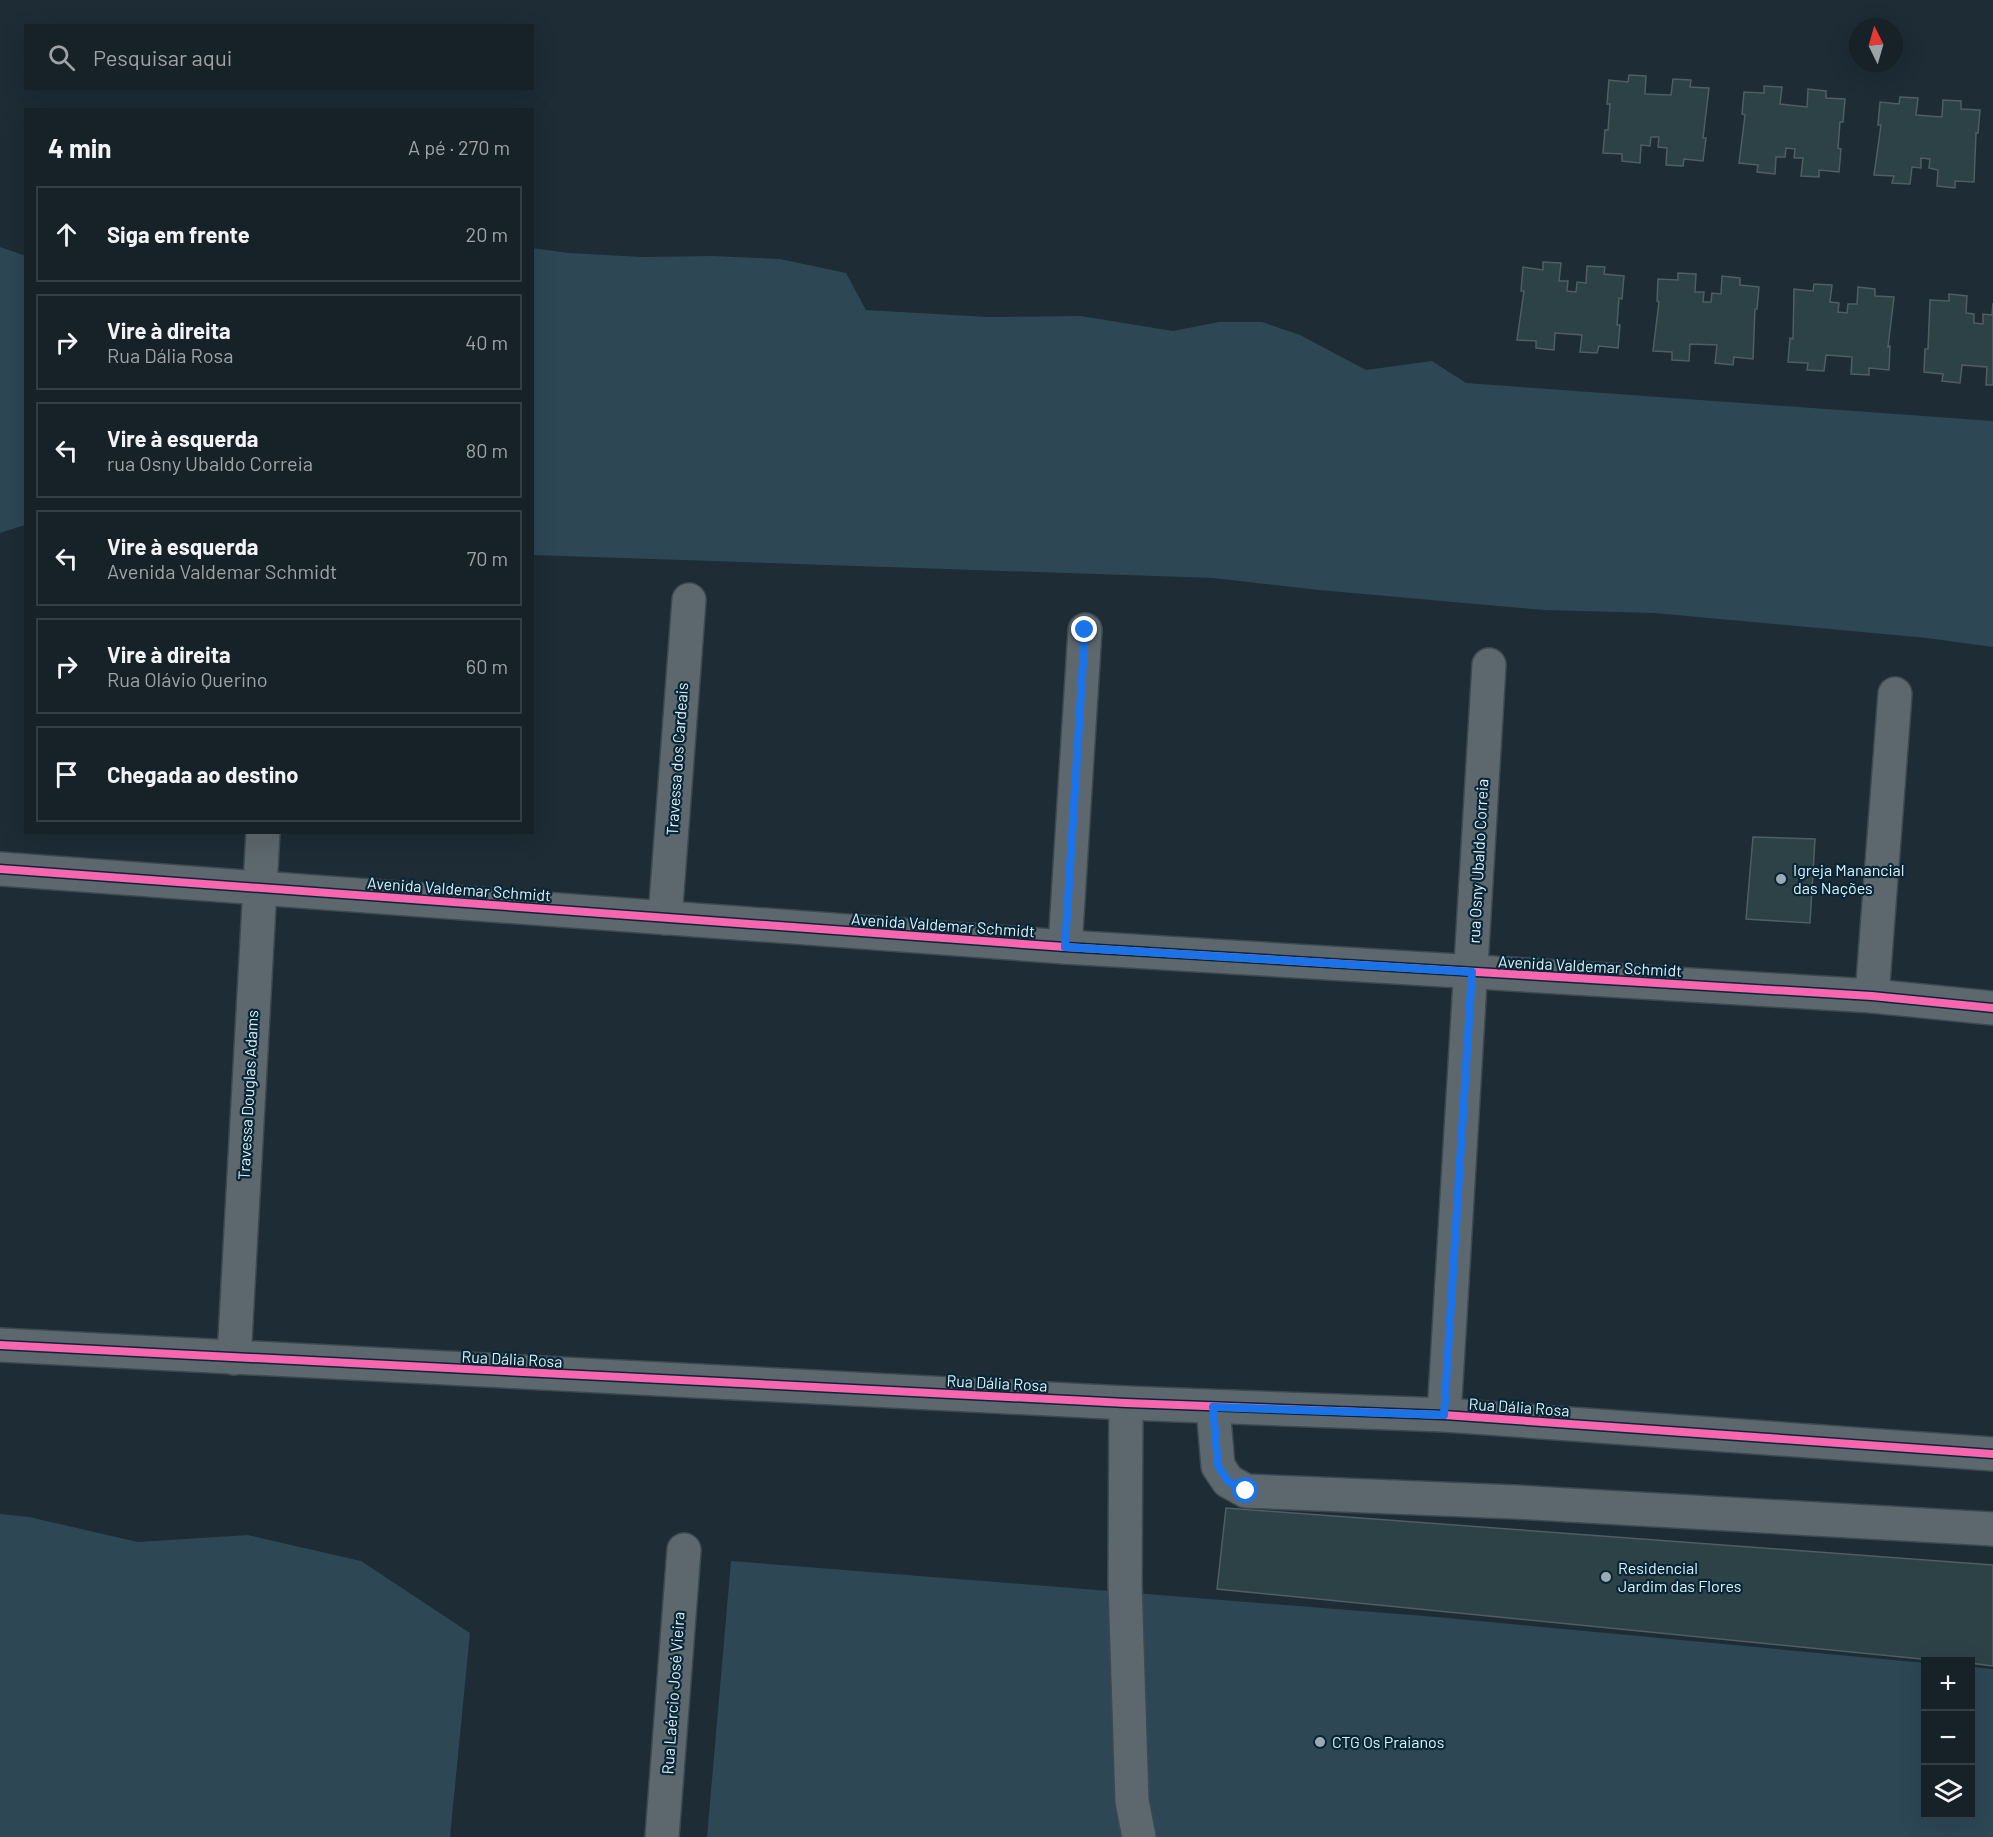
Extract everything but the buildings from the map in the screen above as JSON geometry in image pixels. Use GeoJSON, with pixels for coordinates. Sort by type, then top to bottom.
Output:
{"type":"FeatureCollection","features":[{"type":"Feature","properties":{"kind":"street","name":"Travessa dos Cardeais"},"geometry":{"type":"LineString","coordinates":[[664,918],[689,600]]}},
{"type":"Feature","properties":{"kind":"street"},"geometry":{"type":"LineString","coordinates":[[1065,947],[1085,630]]}},
{"type":"Feature","properties":{"kind":"street","name":"rua Osny Ubaldo Correia"},"geometry":{"type":"LineString","coordinates":[[1444,1415],[1489,665]]}},
{"type":"Feature","properties":{"kind":"street"},"geometry":{"type":"LineString","coordinates":[[1872,996],[1895,694]]}},
{"type":"Feature","properties":{"kind":"street","name":"Travessa Douglas Adams"},"geometry":{"type":"LineString","coordinates":[[234,1358],[263,834]]}},
{"type":"Feature","properties":{"kind":"street","name":"Avenida Valdemar Schmidt"},"geometry":{"type":"LineString","coordinates":[[0,869],[1065,947],[1872,996],[1993,1008]]}},
{"type":"Feature","properties":{"kind":"street","name":"Rua Dália Rosa"},"geometry":{"type":"LineString","coordinates":[[0,1346],[1126,1403],[1444,1415],[1993,1454]]}},
{"type":"Feature","properties":{"kind":"street"},"geometry":{"type":"LineString","coordinates":[[1126,1403],[1126,1595],[1132,1801],[1139,1837]]}},
{"type":"Feature","properties":{"kind":"street"},"geometry":{"type":"LineString","coordinates":[[1213,1407],[1218,1466],[1228,1481],[1246,1491],[1503,1502],[1993,1529]]}},
{"type":"Feature","properties":{"kind":"street","name":"Rua Laércio José Vieira"},"geometry":{"type":"LineString","coordinates":[[662,1837],[684,1550]]}},
{"type":"Feature","properties":{"kind":"shaded area"},"geometry":{"type":"Polygon","coordinates":[[[0,247],[24,255],[24,525],[0,533],[0,247]]]}},
{"type":"Feature","properties":{"kind":"shaded area"},"geometry":{"type":"Polygon","coordinates":[[[534,248],[569,253],[642,257],[713,256],[780,259],[846,273],[866,310],[988,317],[1081,316],[1173,331],[1219,322],[1262,322],[1300,335],[1366,370],[1432,361],[1466,383],[1993,421],[1993,647],[1927,638],[1654,613],[1544,610],[1213,578],[534,555],[534,248]]]}},
{"type":"Feature","properties":{"kind":"shaded area"},"geometry":{"type":"Polygon","coordinates":[[[0,1514],[29,1517],[138,1542],[248,1535],[361,1561],[470,1633],[450,1837],[0,1837],[0,1514]]]}},
{"type":"Feature","properties":{"kind":"shaded area","name":"CTG Os Praianos"},"geometry":{"type":"Polygon","coordinates":[[[731,1561],[1437,1617],[1921,1663],[1921,1819],[1975,1819],[1975,1667],[1993,1669],[1993,1837],[707,1837],[731,1561]]]}},
{"type":"Feature","properties":{"kind":"cycle path"},"geometry":{"type":"LineString","coordinates":[[0,869],[1065,947],[1872,996],[1993,1008]]}},
{"type":"Feature","properties":{"kind":"cycle path"},"geometry":{"type":"LineString","coordinates":[[0,1345],[1126,1403],[1444,1415],[1993,1454]]}},
{"type":"Feature","properties":{"kind":"place","name":"Igreja Manancial das Nações"},"geometry":{"type":"Point","coordinates":[1781,879]}},
{"type":"Feature","properties":{"kind":"place","name":"Residencial Jardim das Flores"},"geometry":{"type":"Point","coordinates":[1606,1577]}},
{"type":"Feature","properties":{"kind":"place","name":"CTG Os Praianos"},"geometry":{"type":"Point","coordinates":[1320,1742]}},
{"type":"Feature","properties":{"kind":"route"},"geometry":{"type":"LineString","coordinates":[[1085,630],[1065,947],[1472,972],[1444,1415],[1213,1407],[1218,1466],[1228,1481],[1246,1491]]}}]}
